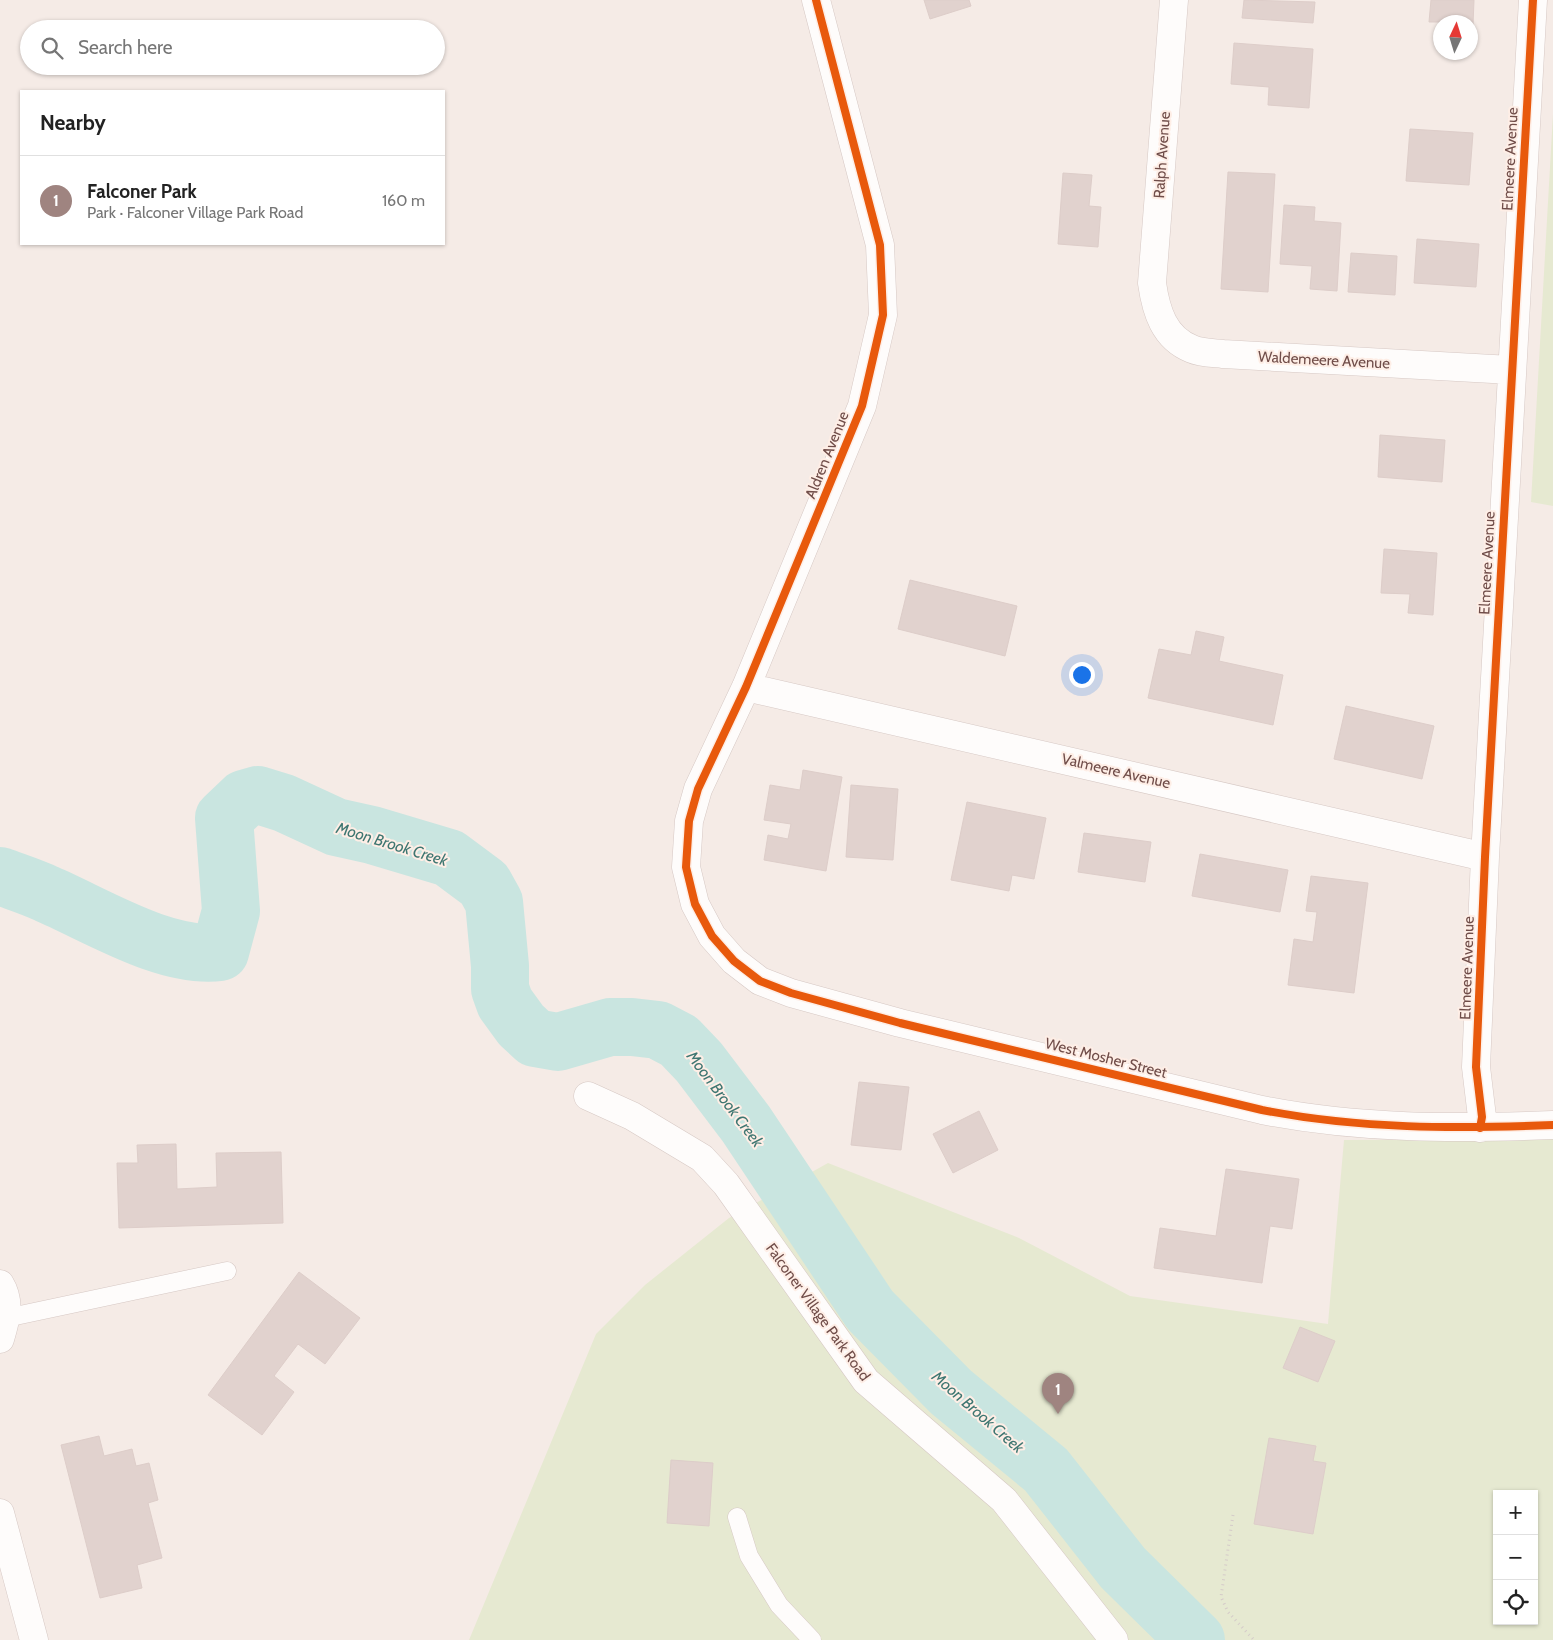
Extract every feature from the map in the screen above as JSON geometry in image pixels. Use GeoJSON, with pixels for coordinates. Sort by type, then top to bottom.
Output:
{"type":"FeatureCollection","features":[{"type":"Feature","properties":{"kind":"street","name":"Aldren Avenue"},"geometry":{"type":"LineString","coordinates":[[695,904],[686,867],[689,821],[698,788],[746,688],[862,406],[883,315],[880,245],[816,0]]}},
{"type":"Feature","properties":{"kind":"street","name":"Ralph Avenue"},"geometry":{"type":"LineString","coordinates":[[1156,310],[1152,283],[1174,0]]}},
{"type":"Feature","properties":{"kind":"street","name":"Elmeere Avenue"},"geometry":{"type":"LineString","coordinates":[[1480,1128],[1482,1117],[1476,1067],[1485,857],[1532,0]]}},
{"type":"Feature","properties":{"kind":"street","name":"Waldemeere Avenue"},"geometry":{"type":"LineString","coordinates":[[1156,310],[1171,337],[1193,350],[1223,354],[1511,370]]}},
{"type":"Feature","properties":{"kind":"street","name":"Valmeere Avenue"},"geometry":{"type":"LineString","coordinates":[[746,688],[1485,857]]}},
{"type":"Feature","properties":{"kind":"street","name":"West Mosher Street"},"geometry":{"type":"LineString","coordinates":[[695,904],[712,936],[734,961],[760,980],[791,993],[910,1025],[1304,1118],[1480,1128],[1553,1125]]}},
{"type":"Feature","properties":{"kind":"street","name":"Falconer Village Park Road"},"geometry":{"type":"LineString","coordinates":[[588,1096],[632,1116],[702,1158],[726,1184],[866,1381],[1004,1500],[1114,1640]]}},
{"type":"Feature","properties":{"kind":"street"},"geometry":{"type":"LineString","coordinates":[[0,1284],[6,1299],[3,1328]]}},
{"type":"Feature","properties":{"kind":"street"},"geometry":{"type":"LineString","coordinates":[[0,1513],[34,1640]]}},
{"type":"Feature","properties":{"kind":"lane"},"geometry":{"type":"LineString","coordinates":[[3,1328],[227,1271]]}},
{"type":"Feature","properties":{"kind":"lane"},"geometry":{"type":"LineString","coordinates":[[737,1517],[749,1556],[779,1605],[812,1640]]}},
{"type":"Feature","properties":{"kind":"path"},"geometry":{"type":"LineString","coordinates":[[1233,1515],[1221,1597],[1228,1612],[1254,1640]]}},
{"type":"Feature","properties":{"kind":"green space"},"geometry":{"type":"Polygon","coordinates":[[[1553,114],[1553,506],[1531,502],[1553,114]]]}},
{"type":"Feature","properties":{"kind":"green space"},"geometry":{"type":"Polygon","coordinates":[[[1553,1139],[1553,1640],[469,1640],[596,1334],[645,1285],[729,1218],[828,1163],[1019,1238],[1130,1296],[1328,1324],[1344,1140],[1553,1139]]]}},
{"type":"Feature","properties":{"kind":"building"},"geometry":{"type":"Polygon","coordinates":[[[924,0],[969,0],[971,6],[930,19],[924,0]]]}},
{"type":"Feature","properties":{"kind":"building"},"geometry":{"type":"Polygon","coordinates":[[[1244,0],[1315,2],[1313,23],[1242,18],[1244,0]]]}},
{"type":"Feature","properties":{"kind":"building"},"geometry":{"type":"Polygon","coordinates":[[[1431,0],[1474,0],[1473,15],[1433,15],[1433,22],[1429,22],[1431,0]]]}},
{"type":"Feature","properties":{"kind":"building"},"geometry":{"type":"Polygon","coordinates":[[[1234,43],[1313,49],[1309,108],[1268,105],[1269,87],[1231,84],[1234,43]]]}},
{"type":"Feature","properties":{"kind":"building"},"geometry":{"type":"Polygon","coordinates":[[[1410,129],[1473,133],[1469,185],[1406,181],[1410,129]]]}},
{"type":"Feature","properties":{"kind":"building"},"geometry":{"type":"Polygon","coordinates":[[[1228,172],[1275,174],[1268,292],[1221,289],[1228,172]]]}},
{"type":"Feature","properties":{"kind":"building"},"geometry":{"type":"Polygon","coordinates":[[[1063,173],[1092,175],[1089,206],[1101,207],[1098,247],[1058,244],[1063,173]]]}},
{"type":"Feature","properties":{"kind":"building"},"geometry":{"type":"Polygon","coordinates":[[[1284,205],[1315,207],[1314,221],[1341,223],[1337,291],[1310,289],[1312,266],[1280,264],[1284,205]]]}},
{"type":"Feature","properties":{"kind":"building"},"geometry":{"type":"Polygon","coordinates":[[[1417,239],[1479,244],[1476,287],[1414,283],[1417,239]]]}},
{"type":"Feature","properties":{"kind":"building"},"geometry":{"type":"Polygon","coordinates":[[[1351,253],[1397,256],[1395,295],[1348,292],[1351,253]]]}},
{"type":"Feature","properties":{"kind":"building"},"geometry":{"type":"Polygon","coordinates":[[[1380,435],[1445,440],[1442,482],[1378,477],[1380,435]]]}},
{"type":"Feature","properties":{"kind":"building"},"geometry":{"type":"Polygon","coordinates":[[[1384,549],[1437,553],[1433,615],[1408,613],[1410,594],[1381,593],[1384,549]]]}},
{"type":"Feature","properties":{"kind":"building"},"geometry":{"type":"Polygon","coordinates":[[[910,580],[1017,606],[1005,656],[898,629],[910,580]]]}},
{"type":"Feature","properties":{"kind":"building"},"geometry":{"type":"Polygon","coordinates":[[[1196,631],[1224,637],[1219,661],[1283,675],[1273,725],[1148,698],[1159,649],[1191,655],[1196,631]]]}},
{"type":"Feature","properties":{"kind":"building"},"geometry":{"type":"Polygon","coordinates":[[[1346,706],[1434,726],[1422,779],[1334,759],[1346,706]]]}},
{"type":"Feature","properties":{"kind":"building"},"geometry":{"type":"Polygon","coordinates":[[[803,770],[842,777],[826,871],[764,860],[768,835],[788,839],[791,824],[764,820],[770,785],[800,790],[803,770]]]}},
{"type":"Feature","properties":{"kind":"building"},"geometry":{"type":"Polygon","coordinates":[[[851,785],[898,789],[893,860],[846,857],[851,785]]]}},
{"type":"Feature","properties":{"kind":"building"},"geometry":{"type":"Polygon","coordinates":[[[967,802],[1046,818],[1034,879],[1012,875],[1009,891],[951,880],[967,802]]]}},
{"type":"Feature","properties":{"kind":"building"},"geometry":{"type":"Polygon","coordinates":[[[1084,833],[1151,842],[1145,882],[1078,872],[1084,833]]]}},
{"type":"Feature","properties":{"kind":"building"},"geometry":{"type":"Polygon","coordinates":[[[1200,854],[1288,870],[1280,912],[1192,896],[1200,854]]]}},
{"type":"Feature","properties":{"kind":"building"},"geometry":{"type":"Polygon","coordinates":[[[1311,876],[1368,883],[1354,993],[1288,985],[1294,939],[1313,942],[1317,912],[1306,911],[1311,876]]]}},
{"type":"Feature","properties":{"kind":"building"},"geometry":{"type":"Polygon","coordinates":[[[859,1082],[909,1087],[901,1150],[851,1145],[859,1082]]]}},
{"type":"Feature","properties":{"kind":"building"},"geometry":{"type":"Polygon","coordinates":[[[979,1111],[998,1150],[953,1173],[933,1134],[979,1111]]]}},
{"type":"Feature","properties":{"kind":"building"},"geometry":{"type":"Polygon","coordinates":[[[176,1144],[177,1189],[217,1187],[216,1153],[281,1152],[283,1223],[119,1228],[117,1163],[138,1163],[137,1145],[176,1144]]]}},
{"type":"Feature","properties":{"kind":"building"},"geometry":{"type":"Polygon","coordinates":[[[1226,1169],[1299,1179],[1292,1229],[1270,1226],[1262,1283],[1154,1268],[1160,1228],[1216,1236],[1226,1169]]]}},
{"type":"Feature","properties":{"kind":"building"},"geometry":{"type":"Polygon","coordinates":[[[299,1272],[360,1318],[325,1364],[298,1344],[274,1376],[294,1392],[262,1435],[208,1395],[299,1272]]]}},
{"type":"Feature","properties":{"kind":"building"},"geometry":{"type":"Polygon","coordinates":[[[1300,1327],[1335,1341],[1318,1382],[1283,1368],[1300,1327]]]}},
{"type":"Feature","properties":{"kind":"building"},"geometry":{"type":"Polygon","coordinates":[[[99,1436],[104,1456],[132,1449],[136,1466],[149,1463],[158,1500],[148,1503],[162,1558],[137,1565],[142,1588],[100,1598],[61,1445],[99,1436]]]}},
{"type":"Feature","properties":{"kind":"building"},"geometry":{"type":"Polygon","coordinates":[[[1269,1438],[1316,1446],[1313,1461],[1326,1463],[1313,1534],[1254,1524],[1269,1438]]]}},
{"type":"Feature","properties":{"kind":"building"},"geometry":{"type":"Polygon","coordinates":[[[671,1460],[713,1463],[709,1526],[667,1523],[671,1460]]]}},
{"type":"Feature","properties":{"kind":"waterway","name":"Moon Brook Creek"},"geometry":{"type":"LineString","coordinates":[[0,876],[41,891],[132,934],[154,942],[177,949],[220,952],[231,911],[224,818],[244,799],[258,795],[284,803],[336,827],[372,835],[449,858],[484,884],[494,902],[500,966],[500,989],[505,1003],[521,1025],[535,1038],[558,1042],[610,1027],[658,1030],[679,1041],[699,1062],[746,1124],[870,1310],[951,1392],[1046,1470],[1123,1568],[1196,1640]]}},
{"type":"Feature","properties":{"kind":"cycle path"},"geometry":{"type":"LineString","coordinates":[[816,0],[880,245],[883,315],[862,406],[746,687],[698,789],[689,821],[686,867],[695,904],[712,936],[734,961],[760,981],[791,993],[900,1023],[1262,1110],[1334,1121],[1407,1126],[1553,1125]]}},
{"type":"Feature","properties":{"kind":"cycle path"},"geometry":{"type":"LineString","coordinates":[[1480,1128],[1482,1117],[1476,1067],[1485,857],[1533,0]]}},
{"type":"Feature","properties":{"kind":"place","name":"Falconer Park"},"geometry":{"type":"Point","coordinates":[1058,1414]}}]}
